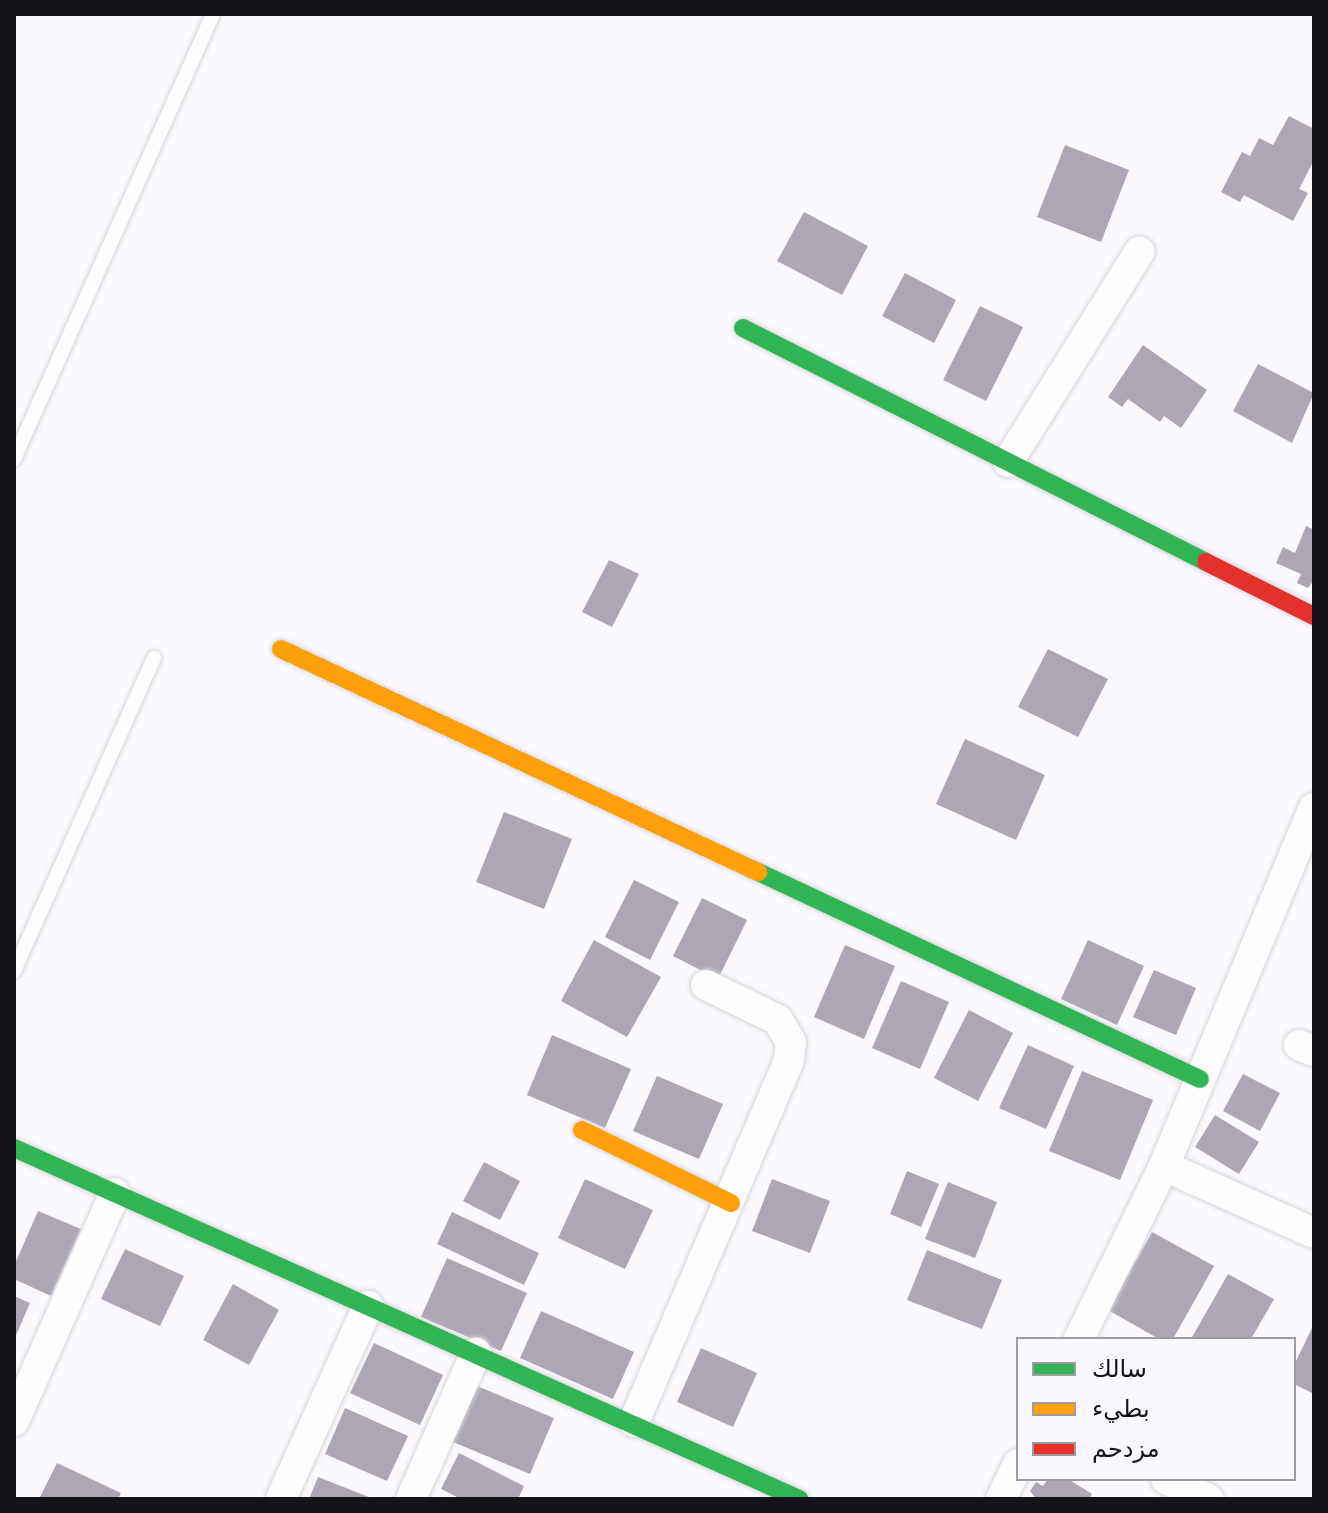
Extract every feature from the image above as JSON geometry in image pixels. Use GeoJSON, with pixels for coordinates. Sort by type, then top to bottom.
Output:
{"type":"FeatureCollection","features":[{"type":"Feature","properties":{"kind":"street"},"geometry":{"type":"LineString","coordinates":[[1008,462],[1139,252]]}},
{"type":"Feature","properties":{"kind":"street"},"geometry":{"type":"LineString","coordinates":[[743,328],[1314,616]]}},
{"type":"Feature","properties":{"kind":"street"},"geometry":{"type":"LineString","coordinates":[[281,649],[1200,1079]]}},
{"type":"Feature","properties":{"kind":"street"},"geometry":{"type":"LineString","coordinates":[[1080,1337],[1164,1166],[1314,808]]}},
{"type":"Feature","properties":{"kind":"street"},"geometry":{"type":"LineString","coordinates":[[634,1422],[731,1203],[789,1060],[791,1042],[778,1020],[706,985]]}},
{"type":"Feature","properties":{"kind":"street"},"geometry":{"type":"LineString","coordinates":[[582,1130],[731,1203]]}},
{"type":"Feature","properties":{"kind":"street"},"geometry":{"type":"LineString","coordinates":[[14,1148],[634,1422],[753,1490],[799,1499]]}},
{"type":"Feature","properties":{"kind":"street"},"geometry":{"type":"LineString","coordinates":[[1164,1166],[1314,1233]]}},
{"type":"Feature","properties":{"kind":"street"},"geometry":{"type":"LineString","coordinates":[[14,1421],[115,1193]]}},
{"type":"Feature","properties":{"kind":"street"},"geometry":{"type":"LineString","coordinates":[[281,1499],[368,1306]]}},
{"type":"Feature","properties":{"kind":"street"},"geometry":{"type":"LineString","coordinates":[[411,1499],[476,1353]]}},
{"type":"Feature","properties":{"kind":"street"},"geometry":{"type":"LineString","coordinates":[[1001,1499],[1016,1468]]}},
{"type":"Feature","properties":{"kind":"street"},"geometry":{"type":"LineString","coordinates":[[1170,1481],[1208,1499]]}},
{"type":"Feature","properties":{"kind":"lane"},"geometry":{"type":"LineString","coordinates":[[14,459],[213,14]]}},
{"type":"Feature","properties":{"kind":"lane"},"geometry":{"type":"LineString","coordinates":[[14,971],[154,658]]}},
{"type":"Feature","properties":{"kind":"building"},"geometry":{"type":"Polygon","coordinates":[[[1289,116],[1314,129],[1314,160],[1299,189],[1308,193],[1293,221],[1244,195],[1240,202],[1221,192],[1242,152],[1250,156],[1259,138],[1273,145],[1289,116]]]}},
{"type":"Feature","properties":{"kind":"building"},"geometry":{"type":"Polygon","coordinates":[[[1065,145],[1129,170],[1101,242],[1037,217],[1065,145]]]}},
{"type":"Feature","properties":{"kind":"building"},"geometry":{"type":"Polygon","coordinates":[[[804,212],[868,246],[842,295],[777,261],[804,212]]]}},
{"type":"Feature","properties":{"kind":"building"},"geometry":{"type":"Polygon","coordinates":[[[905,273],[956,300],[934,343],[882,316],[905,273]]]}},
{"type":"Feature","properties":{"kind":"building"},"geometry":{"type":"Polygon","coordinates":[[[980,306],[1023,327],[986,401],[943,380],[980,306]]]}},
{"type":"Feature","properties":{"kind":"building"},"geometry":{"type":"Polygon","coordinates":[[[1143,345],[1207,390],[1181,428],[1164,416],[1160,422],[1128,399],[1122,407],[1108,397],[1143,345]]]}},
{"type":"Feature","properties":{"kind":"building"},"geometry":{"type":"Polygon","coordinates":[[[1258,364],[1314,393],[1292,443],[1233,411],[1258,364]]]}},
{"type":"Feature","properties":{"kind":"building"},"geometry":{"type":"Polygon","coordinates":[[[1306,526],[1314,530],[1314,580],[1308,588],[1297,583],[1301,574],[1276,563],[1283,547],[1295,553],[1306,526]]]}},
{"type":"Feature","properties":{"kind":"building"},"geometry":{"type":"Polygon","coordinates":[[[609,560],[639,574],[612,627],[582,612],[609,560]]]}},
{"type":"Feature","properties":{"kind":"building"},"geometry":{"type":"Polygon","coordinates":[[[1048,649],[1108,679],[1078,737],[1018,707],[1048,649]]]}},
{"type":"Feature","properties":{"kind":"building"},"geometry":{"type":"Polygon","coordinates":[[[965,739],[1045,775],[1016,840],[936,804],[965,739]]]}},
{"type":"Feature","properties":{"kind":"building"},"geometry":{"type":"Polygon","coordinates":[[[504,812],[572,839],[544,909],[476,882],[504,812]]]}},
{"type":"Feature","properties":{"kind":"building"},"geometry":{"type":"Polygon","coordinates":[[[634,880],[679,902],[650,960],[605,937],[634,880]]]}},
{"type":"Feature","properties":{"kind":"building"},"geometry":{"type":"Polygon","coordinates":[[[702,898],[747,920],[718,979],[673,956],[702,898]]]}},
{"type":"Feature","properties":{"kind":"building"},"geometry":{"type":"Polygon","coordinates":[[[594,940],[661,977],[627,1037],[561,1001],[594,940]]]}},
{"type":"Feature","properties":{"kind":"building"},"geometry":{"type":"Polygon","coordinates":[[[1088,940],[1144,966],[1117,1025],[1061,999],[1088,940]]]}},
{"type":"Feature","properties":{"kind":"building"},"geometry":{"type":"Polygon","coordinates":[[[845,945],[895,966],[864,1039],[814,1017],[845,945]]]}},
{"type":"Feature","properties":{"kind":"building"},"geometry":{"type":"Polygon","coordinates":[[[1154,970],[1196,988],[1176,1035],[1133,1017],[1154,970]]]}},
{"type":"Feature","properties":{"kind":"building"},"geometry":{"type":"Polygon","coordinates":[[[901,981],[949,1002],[920,1069],[872,1048],[901,981]]]}},
{"type":"Feature","properties":{"kind":"building"},"geometry":{"type":"Polygon","coordinates":[[[969,1010],[1013,1033],[978,1101],[934,1078],[969,1010]]]}},
{"type":"Feature","properties":{"kind":"building"},"geometry":{"type":"Polygon","coordinates":[[[552,1035],[631,1069],[605,1128],[527,1095],[552,1035]]]}},
{"type":"Feature","properties":{"kind":"building"},"geometry":{"type":"Polygon","coordinates":[[[1028,1045],[1074,1066],[1046,1129],[999,1108],[1028,1045]]]}},
{"type":"Feature","properties":{"kind":"building"},"geometry":{"type":"Polygon","coordinates":[[[1082,1071],[1153,1100],[1120,1180],[1049,1151],[1082,1071]]]}},
{"type":"Feature","properties":{"kind":"building"},"geometry":{"type":"Polygon","coordinates":[[[1243,1074],[1280,1093],[1260,1131],[1223,1111],[1243,1074]]]}},
{"type":"Feature","properties":{"kind":"building"},"geometry":{"type":"Polygon","coordinates":[[[657,1076],[723,1104],[699,1159],[633,1131],[657,1076]]]}},
{"type":"Feature","properties":{"kind":"building"},"geometry":{"type":"Polygon","coordinates":[[[1215,1115],[1259,1142],[1239,1174],[1195,1147],[1215,1115]]]}},
{"type":"Feature","properties":{"kind":"building"},"geometry":{"type":"Polygon","coordinates":[[[484,1162],[520,1181],[500,1220],[463,1201],[484,1162]]]}},
{"type":"Feature","properties":{"kind":"building"},"geometry":{"type":"Polygon","coordinates":[[[907,1171],[939,1184],[921,1227],[890,1214],[907,1171]]]}},
{"type":"Feature","properties":{"kind":"building"},"geometry":{"type":"Polygon","coordinates":[[[585,1179],[653,1210],[625,1269],[558,1238],[585,1179]]]}},
{"type":"Feature","properties":{"kind":"building"},"geometry":{"type":"Polygon","coordinates":[[[772,1179],[830,1201],[810,1253],[752,1231],[772,1179]]]}},
{"type":"Feature","properties":{"kind":"building"},"geometry":{"type":"Polygon","coordinates":[[[948,1182],[997,1202],[975,1258],[925,1239],[948,1182]]]}},
{"type":"Feature","properties":{"kind":"building"},"geometry":{"type":"Polygon","coordinates":[[[38,1211],[81,1229],[51,1296],[14,1279],[14,1266],[38,1211]]]}},
{"type":"Feature","properties":{"kind":"building"},"geometry":{"type":"Polygon","coordinates":[[[452,1212],[539,1253],[524,1285],[437,1244],[452,1212]]]}},
{"type":"Feature","properties":{"kind":"building"},"geometry":{"type":"Polygon","coordinates":[[[1152,1232],[1214,1266],[1174,1337],[1155,1337],[1108,1310],[1152,1232]]]}},
{"type":"Feature","properties":{"kind":"building"},"geometry":{"type":"Polygon","coordinates":[[[125,1249],[184,1276],[160,1326],[101,1299],[125,1249]]]}},
{"type":"Feature","properties":{"kind":"building"},"geometry":{"type":"Polygon","coordinates":[[[927,1250],[1002,1280],[982,1329],[907,1300],[927,1250]]]}},
{"type":"Feature","properties":{"kind":"building"},"geometry":{"type":"Polygon","coordinates":[[[447,1258],[527,1293],[501,1351],[421,1317],[447,1258]]]}},
{"type":"Feature","properties":{"kind":"building"},"geometry":{"type":"Polygon","coordinates":[[[1228,1274],[1274,1299],[1252,1337],[1192,1337],[1228,1274]]]}},
{"type":"Feature","properties":{"kind":"building"},"geometry":{"type":"Polygon","coordinates":[[[233,1284],[279,1310],[249,1365],[203,1340],[233,1284]]]}},
{"type":"Feature","properties":{"kind":"building"},"geometry":{"type":"Polygon","coordinates":[[[14,1296],[30,1303],[14,1340],[14,1296]]]}},
{"type":"Feature","properties":{"kind":"building"},"geometry":{"type":"Polygon","coordinates":[[[541,1311],[634,1352],[613,1399],[520,1358],[541,1311]]]}},
{"type":"Feature","properties":{"kind":"building"},"geometry":{"type":"Polygon","coordinates":[[[1314,1324],[1314,1394],[1296,1385],[1296,1361],[1314,1324]]]}},
{"type":"Feature","properties":{"kind":"building"},"geometry":{"type":"Polygon","coordinates":[[[374,1343],[443,1375],[420,1425],[350,1393],[374,1343]]]}},
{"type":"Feature","properties":{"kind":"building"},"geometry":{"type":"Polygon","coordinates":[[[701,1348],[757,1373],[733,1427],[677,1402],[701,1348]]]}},
{"type":"Feature","properties":{"kind":"building"},"geometry":{"type":"Polygon","coordinates":[[[477,1386],[554,1418],[530,1474],[453,1442],[477,1386]]]}},
{"type":"Feature","properties":{"kind":"building"},"geometry":{"type":"Polygon","coordinates":[[[345,1408],[408,1436],[387,1481],[325,1454],[345,1408]]]}},
{"type":"Feature","properties":{"kind":"building"},"geometry":{"type":"Polygon","coordinates":[[[459,1453],[524,1486],[518,1499],[461,1499],[441,1489],[459,1453]]]}},
{"type":"Feature","properties":{"kind":"building"},"geometry":{"type":"Polygon","coordinates":[[[57,1463],[121,1493],[118,1499],[39,1499],[57,1463]]]}},
{"type":"Feature","properties":{"kind":"building"},"geometry":{"type":"Polygon","coordinates":[[[318,1477],[374,1499],[309,1499],[318,1477]]]}},
{"type":"Feature","properties":{"kind":"building"},"geometry":{"type":"Polygon","coordinates":[[[1047,1481],[1071,1481],[1092,1494],[1089,1499],[1036,1499],[1030,1491],[1036,1482],[1043,1486],[1047,1481]]]}},
{"type":"Feature","properties":{"kind":"traffic: fast"},"geometry":{"type":"LineString","coordinates":[[743,328],[1206,562]]}},
{"type":"Feature","properties":{"kind":"traffic: fast"},"geometry":{"type":"LineString","coordinates":[[758,872],[1200,1079]]}},
{"type":"Feature","properties":{"kind":"traffic: fast"},"geometry":{"type":"LineString","coordinates":[[14,1148],[799,1499]]}},
{"type":"Feature","properties":{"kind":"traffic: slow"},"geometry":{"type":"LineString","coordinates":[[281,649],[758,872]]}},
{"type":"Feature","properties":{"kind":"traffic: slow"},"geometry":{"type":"LineString","coordinates":[[582,1130],[731,1203]]}},
{"type":"Feature","properties":{"kind":"traffic: jam"},"geometry":{"type":"LineString","coordinates":[[1206,562],[1314,616]]}}]}
